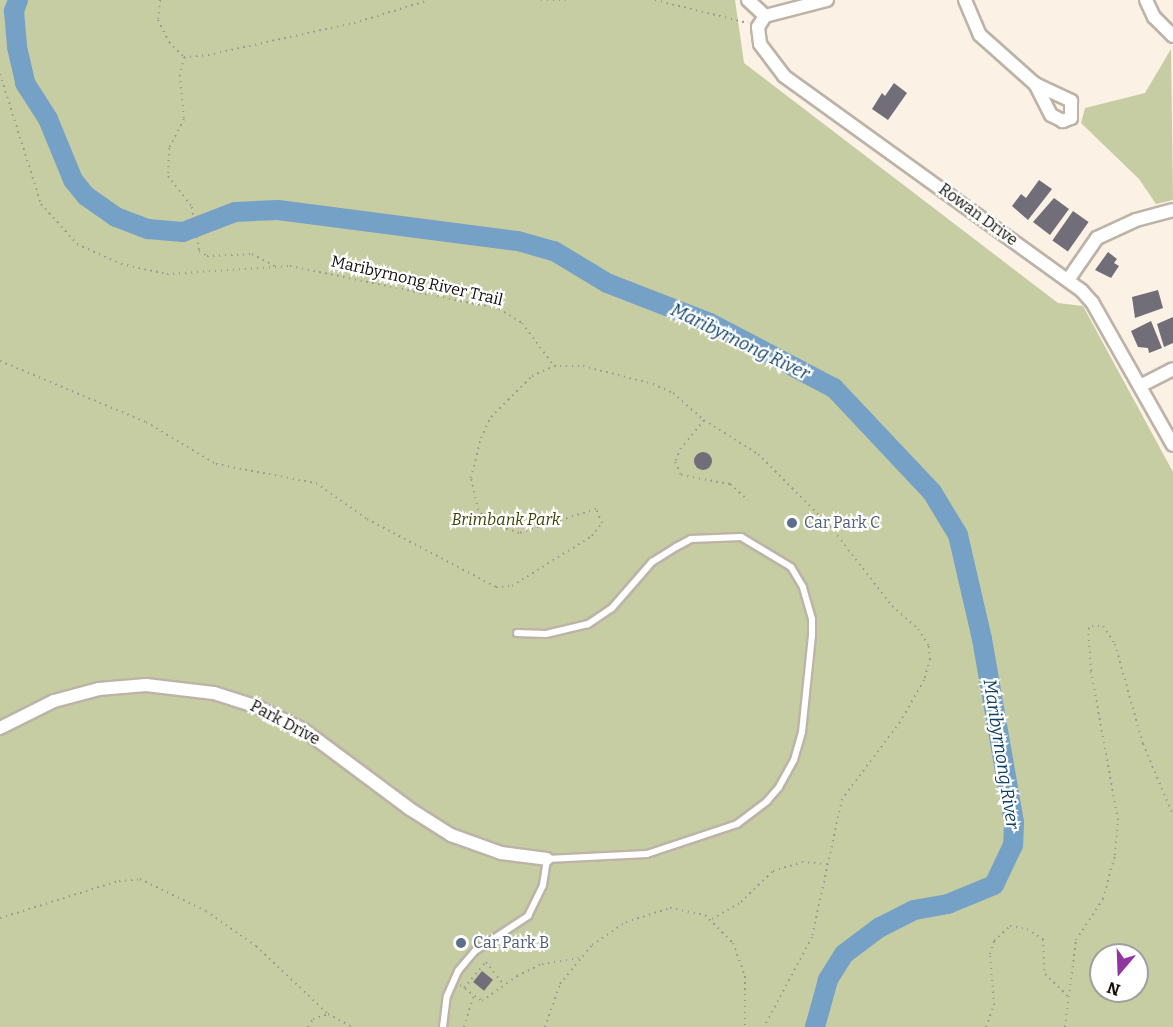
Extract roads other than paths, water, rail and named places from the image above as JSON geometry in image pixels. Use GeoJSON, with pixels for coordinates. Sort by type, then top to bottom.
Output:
{"type":"FeatureCollection","features":[{"type":"Feature","properties":{"kind":"street"},"geometry":{"type":"LineString","coordinates":[[748,0],[762,20],[826,0]]}},
{"type":"Feature","properties":{"kind":"street"},"geometry":{"type":"LineString","coordinates":[[965,0],[980,35],[1035,84]]}},
{"type":"Feature","properties":{"kind":"street"},"geometry":{"type":"LineString","coordinates":[[1146,0],[1154,16],[1173,36]]}},
{"type":"Feature","properties":{"kind":"street","name":"Rowan Drive"},"geometry":{"type":"LineString","coordinates":[[762,20],[763,50],[784,76],[1068,280],[1092,302],[1173,445]]}},
{"type":"Feature","properties":{"kind":"street"},"geometry":{"type":"LineString","coordinates":[[1068,280],[1097,238],[1136,220],[1173,210]]}},
{"type":"Feature","properties":{"kind":"street"},"geometry":{"type":"LineString","coordinates":[[1140,386],[1173,369]]}},
{"type":"Feature","properties":{"kind":"street","name":"Park Drive"},"geometry":{"type":"LineString","coordinates":[[0,728],[54,701],[99,689],[146,685],[214,693],[258,707],[304,730],[417,815],[451,835],[501,853],[547,859]]}},
{"type":"Feature","properties":{"kind":"lane"},"geometry":{"type":"LineString","coordinates":[[443,1027],[453,980],[475,951],[528,916],[543,885],[547,859],[613,859],[657,852],[728,828],[767,801],[791,768],[800,742],[811,662],[812,619],[803,587],[791,567],[741,537],[712,536],[691,539],[652,562],[600,618],[565,631],[517,633]]}},
{"type":"Feature","properties":{"kind":"waterway","name":"Maribyrnong River"},"geometry":{"type":"LineString","coordinates":[[18,0],[14,11],[17,47],[25,83],[48,119],[73,180],[86,196],[116,217],[148,229],[183,232],[235,212],[278,210],[518,241],[554,251],[607,283],[710,323],[834,388],[932,492],[958,535],[982,639],[1014,822],[1013,845],[994,885],[948,904],[914,910],[880,927],[844,954],[828,980],[815,1027]]}},
{"type":"Feature","properties":{"kind":"place","name":"Car Park C"},"geometry":{"type":"Point","coordinates":[792,523]}},
{"type":"Feature","properties":{"kind":"place","name":"Car Park B"},"geometry":{"type":"Point","coordinates":[461,943]}},
{"type":"Feature","properties":{"kind":"park label","name":"Brimbank Park"},"geometry":{"type":"Point","coordinates":[506,520]}}]}
